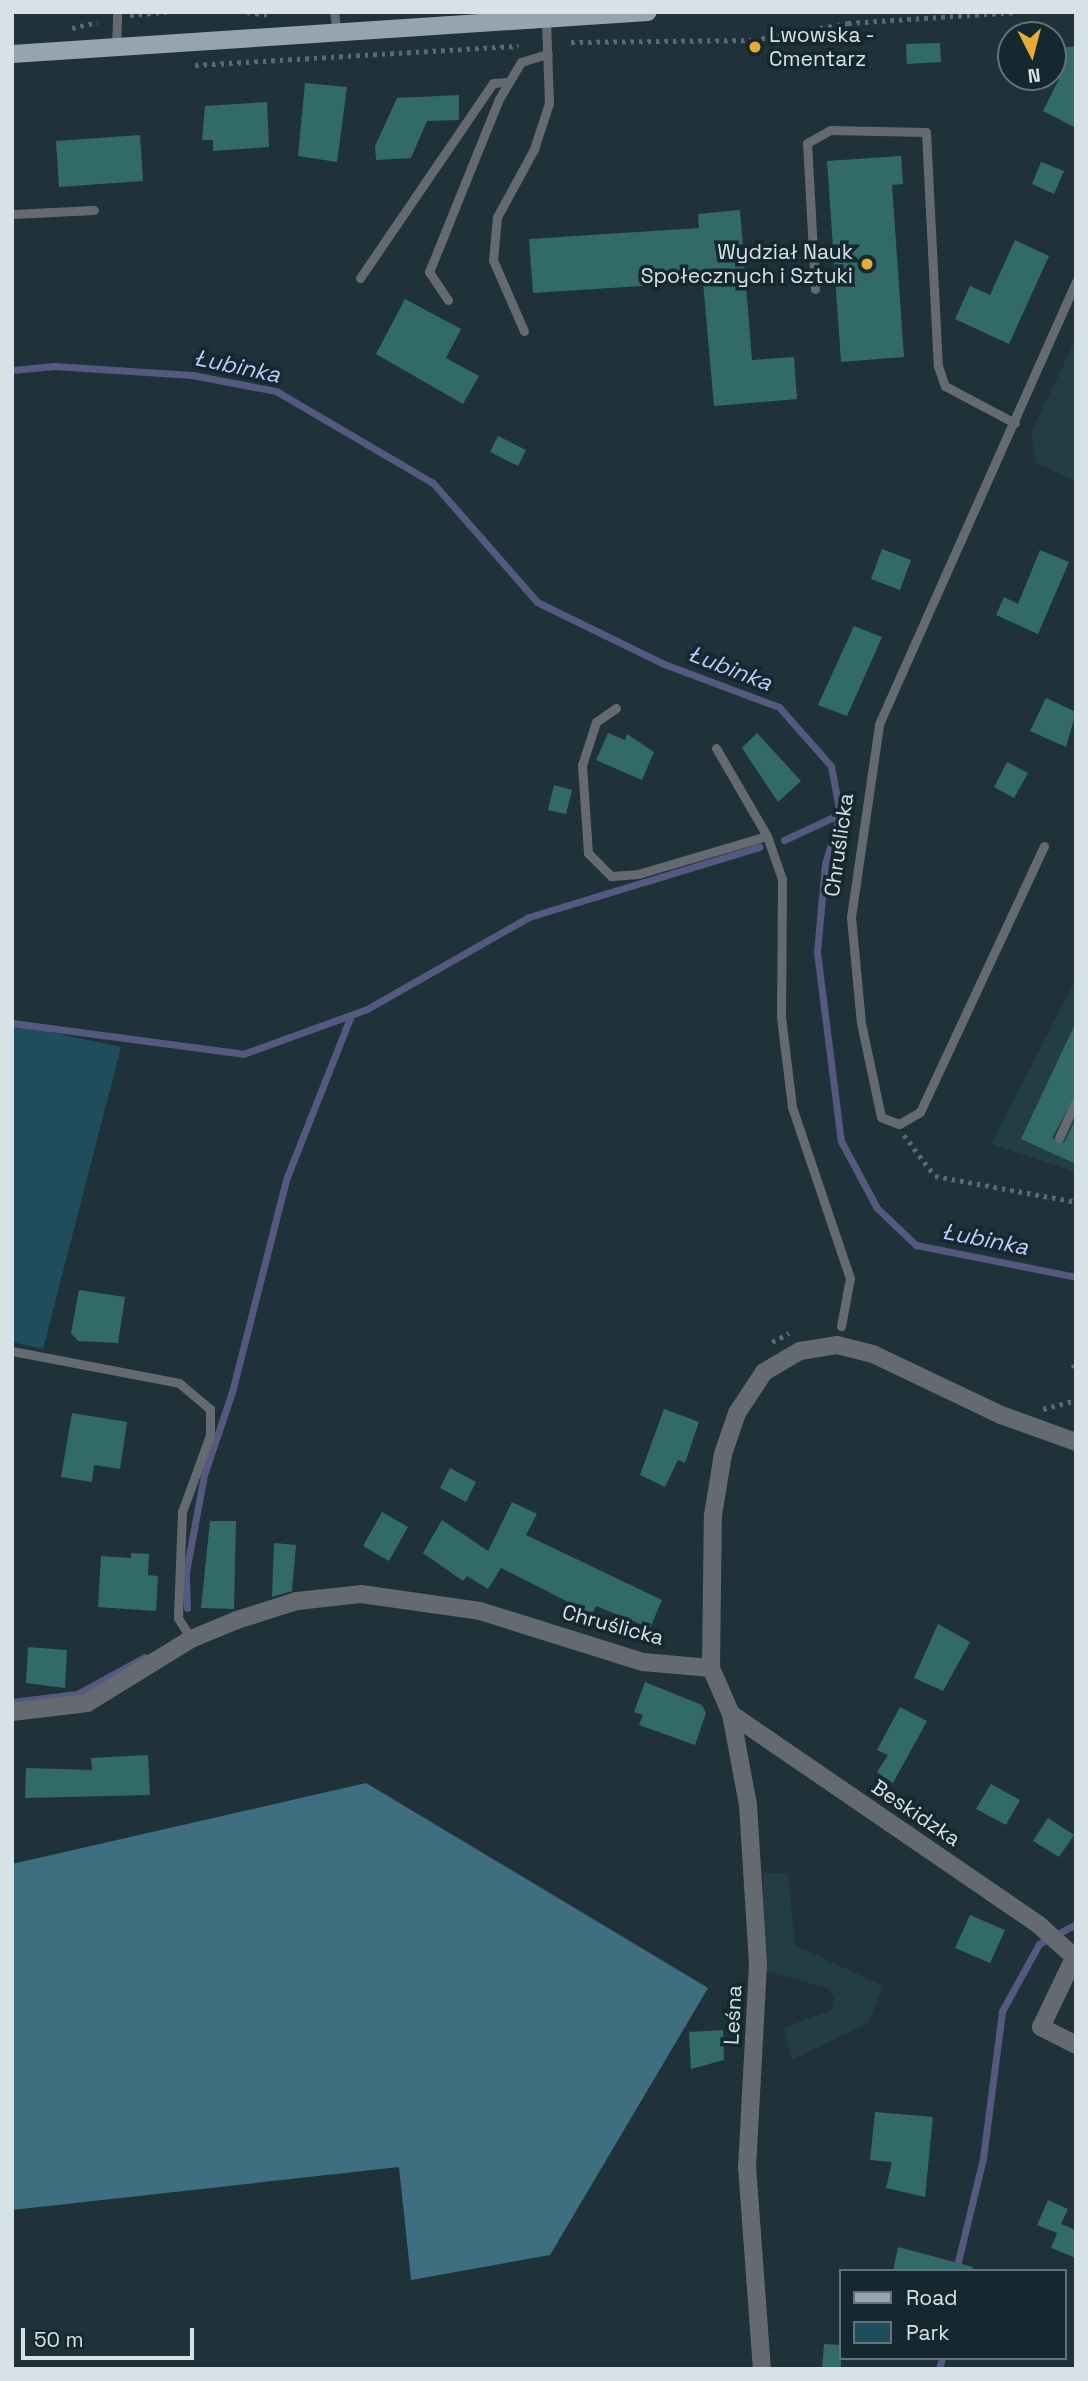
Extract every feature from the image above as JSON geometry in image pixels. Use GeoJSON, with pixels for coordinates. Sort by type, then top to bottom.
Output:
{"type":"FeatureCollection","features":[{"type":"Feature","properties":{"kind":"main road"},"geometry":{"type":"LineString","coordinates":[[12,54],[648,12]]}},
{"type":"Feature","properties":{"kind":"street"},"geometry":{"type":"LineString","coordinates":[[711,1668],[713,1515],[723,1454],[752,1388],[783,1357],[821,1346],[852,1347],[1076,1442]]}},
{"type":"Feature","properties":{"kind":"street","name":"Chruślicka"},"geometry":{"type":"LineString","coordinates":[[12,1712],[87,1703],[191,1639],[297,1601],[361,1594],[480,1611],[643,1662],[711,1668]]}},
{"type":"Feature","properties":{"kind":"street","name":"Leśna"},"geometry":{"type":"LineString","coordinates":[[711,1668],[731,1714],[748,1804],[758,1965],[747,2166],[762,2369]]}},
{"type":"Feature","properties":{"kind":"street","name":"Beskidzka"},"geometry":{"type":"LineString","coordinates":[[731,1714],[1039,1925],[1069,1950],[1041,2027],[1076,2045]]}},
{"type":"Feature","properties":{"kind":"lane"},"geometry":{"type":"LineString","coordinates":[[116,48],[117,12]]}},
{"type":"Feature","properties":{"kind":"lane"},"geometry":{"type":"LineString","coordinates":[[334,12],[337,34]]}},
{"type":"Feature","properties":{"kind":"lane"},"geometry":{"type":"LineString","coordinates":[[524,331],[493,260],[497,218],[545,115],[548,54],[546,20]]}},
{"type":"Feature","properties":{"kind":"lane"},"geometry":{"type":"LineString","coordinates":[[448,300],[429,272],[509,82],[521,62],[548,54]]}},
{"type":"Feature","properties":{"kind":"lane"},"geometry":{"type":"LineString","coordinates":[[360,278],[493,83],[509,82]]}},
{"type":"Feature","properties":{"kind":"lane"},"geometry":{"type":"LineString","coordinates":[[815,289],[807,143],[830,130],[926,132],[938,366],[944,386],[1015,423]]}},
{"type":"Feature","properties":{"kind":"lane"},"geometry":{"type":"LineString","coordinates":[[12,214],[94,210]]}},
{"type":"Feature","properties":{"kind":"lane","name":"Chruślicka"},"geometry":{"type":"LineString","coordinates":[[899,1124],[881,1116],[862,1023],[851,917],[879,724],[1076,282]]}},
{"type":"Feature","properties":{"kind":"lane"},"geometry":{"type":"LineString","coordinates":[[616,708],[596,722],[582,765],[589,853],[611,876],[638,874],[767,836]]}},
{"type":"Feature","properties":{"kind":"lane"},"geometry":{"type":"LineString","coordinates":[[716,748],[767,836],[782,879],[781,1017],[792,1107],[850,1278],[841,1326]]}},
{"type":"Feature","properties":{"kind":"lane"},"geometry":{"type":"LineString","coordinates":[[899,1124],[920,1112],[1044,846]]}},
{"type":"Feature","properties":{"kind":"lane"},"geometry":{"type":"LineString","coordinates":[[1059,1138],[1076,1101]]}},
{"type":"Feature","properties":{"kind":"lane"},"geometry":{"type":"LineString","coordinates":[[12,1351],[179,1383],[210,1409],[209,1435],[182,1512],[178,1618],[191,1639]]}},
{"type":"Feature","properties":{"kind":"path"},"geometry":{"type":"LineString","coordinates":[[129,15],[167,12]]}},
{"type":"Feature","properties":{"kind":"path"},"geometry":{"type":"LineString","coordinates":[[571,42],[752,40],[848,23],[1017,12]]}},
{"type":"Feature","properties":{"kind":"path"},"geometry":{"type":"LineString","coordinates":[[189,65],[524,45]]}},
{"type":"Feature","properties":{"kind":"path"},"geometry":{"type":"LineString","coordinates":[[899,1124],[935,1176],[1076,1202]]}},
{"type":"Feature","properties":{"kind":"shaded area"},"geometry":{"type":"Polygon","coordinates":[[[1076,339],[1076,481],[1036,463],[1031,432],[1076,339]]]}},
{"type":"Feature","properties":{"kind":"shaded area"},"geometry":{"type":"Polygon","coordinates":[[[1076,979],[1076,1172],[991,1144],[1076,979]]]}},
{"type":"Feature","properties":{"kind":"shaded area"},"geometry":{"type":"Polygon","coordinates":[[[366,1783],[708,1988],[550,2255],[411,2280],[399,2167],[12,2210],[12,1864],[366,1783]]]}},
{"type":"Feature","properties":{"kind":"shaded area"},"geometry":{"type":"Polygon","coordinates":[[[763,1873],[788,1874],[795,1945],[883,1986],[868,2023],[792,2060],[784,2028],[832,2010],[834,1997],[828,1988],[763,1970],[763,1873]]]}},
{"type":"Feature","properties":{"kind":"green space"},"geometry":{"type":"Polygon","coordinates":[[[12,1024],[121,1047],[43,1349],[12,1342],[12,1024]]]}},
{"type":"Feature","properties":{"kind":"building"},"geometry":{"type":"Polygon","coordinates":[[[940,43],[941,62],[907,64],[906,44],[940,43]]]}},
{"type":"Feature","properties":{"kind":"building"},"geometry":{"type":"Polygon","coordinates":[[[1076,46],[1076,128],[1043,111],[1053,91],[1067,91],[1067,47],[1076,46]]]}},
{"type":"Feature","properties":{"kind":"building"},"geometry":{"type":"Polygon","coordinates":[[[305,83],[347,87],[337,162],[298,156],[305,83]]]}},
{"type":"Feature","properties":{"kind":"building"},"geometry":{"type":"Polygon","coordinates":[[[459,95],[459,120],[427,121],[411,158],[376,160],[375,146],[397,98],[459,95]]]}},
{"type":"Feature","properties":{"kind":"building"},"geometry":{"type":"Polygon","coordinates":[[[267,102],[269,147],[213,151],[213,140],[202,140],[205,106],[267,102]]]}},
{"type":"Feature","properties":{"kind":"building"},"geometry":{"type":"Polygon","coordinates":[[[140,135],[143,181],[59,187],[56,141],[140,135]]]}},
{"type":"Feature","properties":{"kind":"building"},"geometry":{"type":"Polygon","coordinates":[[[901,156],[903,184],[892,185],[904,357],[841,362],[827,161],[901,156]]]}},
{"type":"Feature","properties":{"kind":"building"},"geometry":{"type":"Polygon","coordinates":[[[1041,162],[1064,171],[1054,194],[1032,184],[1041,162]]]}},
{"type":"Feature","properties":{"kind":"building"},"geometry":{"type":"Polygon","coordinates":[[[740,210],[752,360],[794,357],[797,399],[714,406],[703,282],[533,293],[529,239],[699,228],[698,214],[740,210]]]}},
{"type":"Feature","properties":{"kind":"building"},"geometry":{"type":"Polygon","coordinates":[[[1015,240],[1049,256],[1009,344],[955,319],[970,286],[990,295],[1015,240]]]}},
{"type":"Feature","properties":{"kind":"building"},"geometry":{"type":"Polygon","coordinates":[[[405,299],[461,329],[446,358],[479,376],[463,404],[376,354],[405,299]]]}},
{"type":"Feature","properties":{"kind":"building"},"geometry":{"type":"Polygon","coordinates":[[[498,436],[526,450],[518,466],[490,452],[498,436]]]}},
{"type":"Feature","properties":{"kind":"building"},"geometry":{"type":"Polygon","coordinates":[[[882,549],[911,560],[900,590],[871,579],[882,549]]]}},
{"type":"Feature","properties":{"kind":"building"},"geometry":{"type":"Polygon","coordinates":[[[1040,550],[1069,562],[1038,634],[996,615],[1004,597],[1018,604],[1040,550]]]}},
{"type":"Feature","properties":{"kind":"building"},"geometry":{"type":"Polygon","coordinates":[[[854,626],[882,637],[847,716],[818,705],[854,626]]]}},
{"type":"Feature","properties":{"kind":"building"},"geometry":{"type":"Polygon","coordinates":[[[1046,698],[1076,712],[1066,747],[1030,731],[1046,698]]]}},
{"type":"Feature","properties":{"kind":"building"},"geometry":{"type":"Polygon","coordinates":[[[608,733],[625,740],[627,734],[654,752],[642,780],[596,760],[608,733]]]}},
{"type":"Feature","properties":{"kind":"building"},"geometry":{"type":"Polygon","coordinates":[[[757,733],[801,781],[778,802],[742,748],[757,733]]]}},
{"type":"Feature","properties":{"kind":"building"},"geometry":{"type":"Polygon","coordinates":[[[1007,762],[1028,773],[1014,798],[994,787],[1007,762]]]}},
{"type":"Feature","properties":{"kind":"building"},"geometry":{"type":"Polygon","coordinates":[[[554,785],[572,790],[566,814],[548,810],[554,785]]]}},
{"type":"Feature","properties":{"kind":"building"},"geometry":{"type":"Polygon","coordinates":[[[1076,1022],[1076,1094],[1052,1138],[1064,1143],[1076,1118],[1076,1164],[1021,1139],[1076,1022]]]}},
{"type":"Feature","properties":{"kind":"building"},"geometry":{"type":"Polygon","coordinates":[[[79,1290],[125,1297],[118,1343],[78,1341],[71,1333],[79,1290]]]}},
{"type":"Feature","properties":{"kind":"building"},"geometry":{"type":"Polygon","coordinates":[[[664,1409],[699,1422],[685,1463],[678,1460],[665,1487],[640,1475],[664,1409]]]}},
{"type":"Feature","properties":{"kind":"building"},"geometry":{"type":"Polygon","coordinates":[[[72,1413],[127,1422],[120,1469],[94,1465],[92,1482],[61,1477],[72,1413]]]}},
{"type":"Feature","properties":{"kind":"building"},"geometry":{"type":"Polygon","coordinates":[[[450,1468],[476,1482],[466,1502],[440,1488],[450,1468]]]}},
{"type":"Feature","properties":{"kind":"building"},"geometry":{"type":"Polygon","coordinates":[[[512,1502],[537,1514],[526,1535],[662,1600],[650,1628],[596,1606],[592,1614],[501,1568],[488,1589],[467,1576],[463,1581],[423,1553],[442,1520],[488,1551],[512,1502]]]}},
{"type":"Feature","properties":{"kind":"building"},"geometry":{"type":"Polygon","coordinates":[[[382,1512],[408,1527],[389,1561],[363,1546],[382,1512]]]}},
{"type":"Feature","properties":{"kind":"building"},"geometry":{"type":"Polygon","coordinates":[[[210,1521],[236,1521],[234,1609],[201,1608],[210,1521]]]}},
{"type":"Feature","properties":{"kind":"building"},"geometry":{"type":"Polygon","coordinates":[[[274,1543],[296,1545],[292,1591],[272,1597],[274,1543]]]}},
{"type":"Feature","properties":{"kind":"building"},"geometry":{"type":"Polygon","coordinates":[[[131,1553],[149,1554],[148,1575],[158,1576],[156,1611],[98,1607],[101,1556],[131,1558],[131,1553]]]}},
{"type":"Feature","properties":{"kind":"building"},"geometry":{"type":"Polygon","coordinates":[[[938,1624],[970,1642],[943,1691],[914,1678],[938,1624]]]}},
{"type":"Feature","properties":{"kind":"building"},"geometry":{"type":"Polygon","coordinates":[[[28,1647],[67,1650],[65,1688],[26,1683],[28,1647]]]}},
{"type":"Feature","properties":{"kind":"building"},"geometry":{"type":"Polygon","coordinates":[[[645,1682],[702,1705],[706,1713],[695,1745],[639,1725],[643,1715],[634,1712],[645,1682]]]}},
{"type":"Feature","properties":{"kind":"building"},"geometry":{"type":"Polygon","coordinates":[[[900,1707],[927,1721],[893,1783],[877,1772],[888,1755],[877,1750],[900,1707]]]}},
{"type":"Feature","properties":{"kind":"building"},"geometry":{"type":"Polygon","coordinates":[[[148,1755],[150,1795],[25,1798],[26,1768],[92,1770],[91,1758],[148,1755]]]}},
{"type":"Feature","properties":{"kind":"building"},"geometry":{"type":"Polygon","coordinates":[[[991,1784],[1020,1800],[1006,1825],[976,1809],[991,1784]]]}},
{"type":"Feature","properties":{"kind":"building"},"geometry":{"type":"Polygon","coordinates":[[[1048,1818],[1074,1835],[1059,1857],[1033,1841],[1048,1818]]]}},
{"type":"Feature","properties":{"kind":"building"},"geometry":{"type":"Polygon","coordinates":[[[970,1915],[1005,1930],[990,1963],[955,1948],[970,1915]]]}},
{"type":"Feature","properties":{"kind":"building"},"geometry":{"type":"Polygon","coordinates":[[[723,2030],[724,2060],[691,2069],[689,2032],[723,2030]]]}},
{"type":"Feature","properties":{"kind":"building"},"geometry":{"type":"Polygon","coordinates":[[[875,2112],[933,2117],[925,2197],[886,2188],[892,2162],[870,2160],[875,2112]]]}},
{"type":"Feature","properties":{"kind":"building"},"geometry":{"type":"Polygon","coordinates":[[[1048,2200],[1068,2209],[1061,2224],[1076,2230],[1076,2258],[1051,2248],[1057,2233],[1037,2225],[1048,2200]]]}},
{"type":"Feature","properties":{"kind":"building"},"geometry":{"type":"Polygon","coordinates":[[[898,2247],[973,2267],[972,2269],[893,2269],[898,2247]]]}},
{"type":"Feature","properties":{"kind":"building"},"geometry":{"type":"Polygon","coordinates":[[[824,2344],[839,2345],[841,2369],[822,2369],[824,2344]]]}},
{"type":"Feature","properties":{"kind":"waterway","name":"Łubinka"},"geometry":{"type":"LineString","coordinates":[[12,370],[54,366],[192,375],[276,391],[433,483],[537,602],[664,664],[779,707],[831,766],[840,814],[825,864],[817,952],[841,1141],[877,1208],[916,1245],[1076,1277]]}},
{"type":"Feature","properties":{"kind":"waterway"},"geometry":{"type":"LineString","coordinates":[[784,840],[840,814]]}},
{"type":"Feature","properties":{"kind":"waterway"},"geometry":{"type":"LineString","coordinates":[[12,1023],[243,1054],[367,1009],[529,917],[760,847]]}},
{"type":"Feature","properties":{"kind":"waterway"},"geometry":{"type":"LineString","coordinates":[[187,1608],[186,1572],[204,1475],[232,1392],[287,1177],[351,1015]]}},
{"type":"Feature","properties":{"kind":"waterway"},"geometry":{"type":"LineString","coordinates":[[12,1702],[77,1694],[145,1657]]}},
{"type":"Feature","properties":{"kind":"waterway"},"geometry":{"type":"LineString","coordinates":[[956,2269],[983,2158],[1002,2011],[1039,1944],[1076,1924]]}},
{"type":"Feature","properties":{"kind":"waterway"},"geometry":{"type":"LineString","coordinates":[[939,2369],[941,2360]]}},
{"type":"Feature","properties":{"kind":"place","name":"Lwowska - Cmentarz"},"geometry":{"type":"Point","coordinates":[755,47]}},
{"type":"Feature","properties":{"kind":"place","name":"Wydział Nauk Społecznych i Sztuki"},"geometry":{"type":"Point","coordinates":[867,264]}}]}
